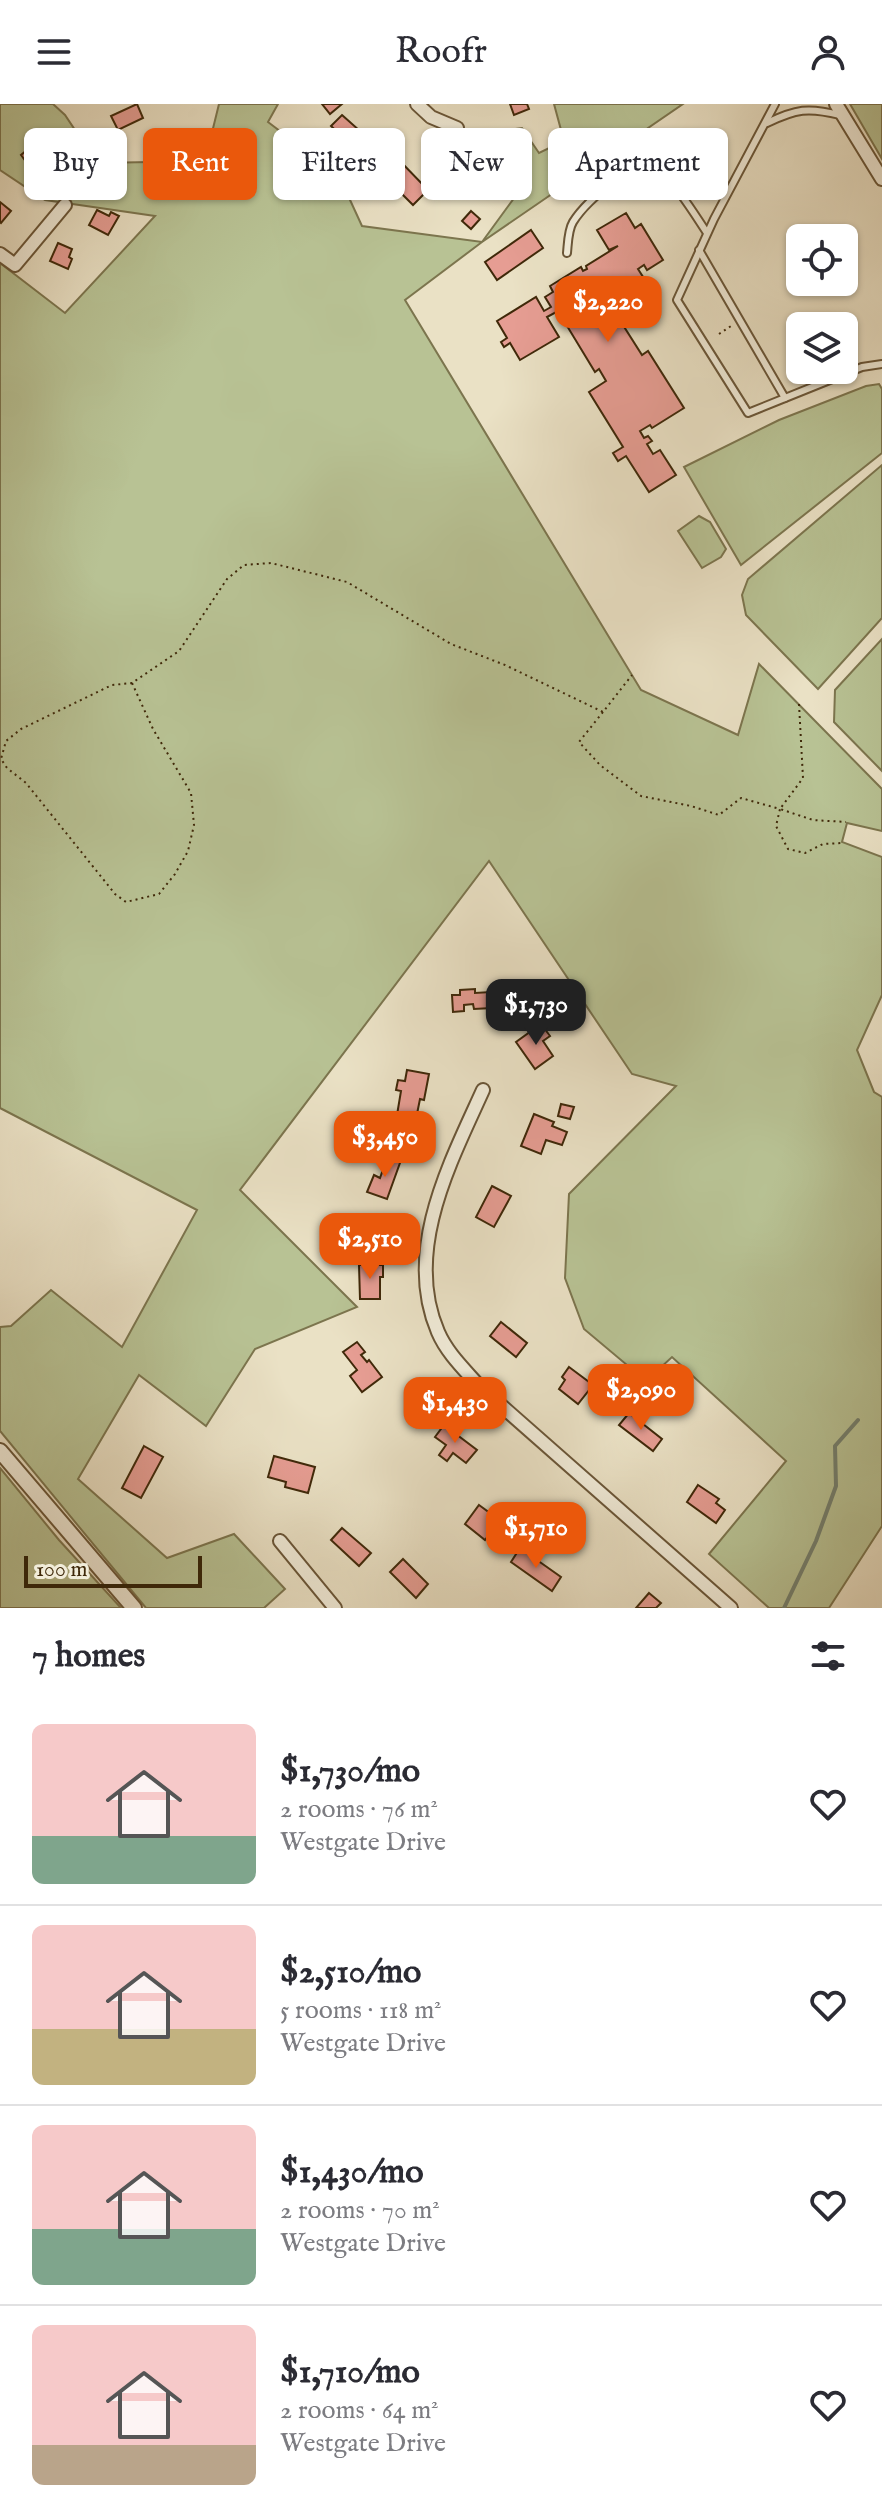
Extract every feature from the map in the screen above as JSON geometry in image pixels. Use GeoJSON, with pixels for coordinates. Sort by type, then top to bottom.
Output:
{"type":"FeatureCollection","features":[{"type":"Feature","properties":{"kind":"street"},"geometry":{"type":"LineString","coordinates":[[417,104],[431,117],[457,128]]}},
{"type":"Feature","properties":{"kind":"street"},"geometry":{"type":"LineString","coordinates":[[836,104],[882,179]]}},
{"type":"Feature","properties":{"kind":"street"},"geometry":{"type":"LineString","coordinates":[[0,254],[15,265],[65,205]]}},
{"type":"Feature","properties":{"kind":"street"},"geometry":{"type":"LineString","coordinates":[[483,1090],[433,1210],[427,1241],[428,1284],[438,1332],[452,1357],[479,1386],[722,1605]]}},
{"type":"Feature","properties":{"kind":"street"},"geometry":{"type":"LineString","coordinates":[[0,1451],[134,1608]]}},
{"type":"Feature","properties":{"kind":"street"},"geometry":{"type":"LineString","coordinates":[[280,1541],[335,1608]]}},
{"type":"Feature","properties":{"kind":"lane"},"geometry":{"type":"LineString","coordinates":[[775,104],[707,233],[677,300],[748,413],[862,367],[882,364]]}},
{"type":"Feature","properties":{"kind":"lane"},"geometry":{"type":"LineString","coordinates":[[766,123],[791,111],[815,109],[843,116]]}},
{"type":"Feature","properties":{"kind":"lane"},"geometry":{"type":"LineString","coordinates":[[567,253],[570,225],[590,199],[625,176],[646,170],[665,176],[707,233]]}},
{"type":"Feature","properties":{"kind":"lane"},"geometry":{"type":"LineString","coordinates":[[699,250],[785,398]]}},
{"type":"Feature","properties":{"kind":"path"},"geometry":{"type":"LineString","coordinates":[[719,334],[731,326]]}},
{"type":"Feature","properties":{"kind":"path"},"geometry":{"type":"LineString","coordinates":[[132,683],[153,729],[191,793],[194,825],[188,851],[159,894],[126,902],[115,894],[26,783],[7,768],[1,759],[6,741],[21,729],[112,685],[132,683],[179,651],[227,579],[244,565],[271,563],[347,582],[451,644],[505,665],[603,712]]}},
{"type":"Feature","properties":{"kind":"path"},"geometry":{"type":"LineString","coordinates":[[632,675],[579,742],[600,765],[641,796],[719,815],[741,798],[813,820],[846,822]]}},
{"type":"Feature","properties":{"kind":"path"},"geometry":{"type":"LineString","coordinates":[[799,704],[803,778],[780,809],[776,826],[788,849],[805,853],[823,844],[842,843]]}},
{"type":"Feature","properties":{"kind":"green space"},"geometry":{"type":"Polygon","coordinates":[[[0,104],[53,104],[65,115],[74,128],[24,128],[24,186],[0,170],[0,104]]]}},
{"type":"Feature","properties":{"kind":"green space"},"geometry":{"type":"Polygon","coordinates":[[[219,104],[278,104],[268,122],[276,128],[273,128],[273,200],[350,200],[362,226],[482,242],[405,300],[641,690],[738,735],[759,664],[882,789],[882,831],[847,823],[842,842],[882,857],[882,995],[857,1050],[874,1092],[882,1097],[882,1526],[829,1608],[769,1608],[709,1554],[786,1461],[672,1357],[646,1381],[584,1329],[565,1278],[569,1194],[676,1086],[632,1074],[489,861],[240,1190],[357,1307],[255,1349],[206,1426],[139,1375],[78,1479],[167,1558],[234,1534],[285,1589],[264,1608],[146,1608],[0,1431],[0,1327],[11,1326],[51,1290],[122,1347],[197,1210],[0,1108],[0,263],[65,313],[155,216],[45,200],[127,200],[127,162],[143,162],[143,200],[257,200],[257,128],[213,128],[219,104]]]}},
{"type":"Feature","properties":{"kind":"green space"},"geometry":{"type":"Polygon","coordinates":[[[554,104],[683,104],[648,128],[560,128],[554,104]]]}},
{"type":"Feature","properties":{"kind":"green space"},"geometry":{"type":"Polygon","coordinates":[[[850,104],[882,104],[882,159],[850,104]]]}},
{"type":"Feature","properties":{"kind":"green space"},"geometry":{"type":"Polygon","coordinates":[[[532,143],[539,153],[548,149],[548,197],[482,242],[513,200],[532,200],[532,143]]]}},
{"type":"Feature","properties":{"kind":"green space"},"geometry":{"type":"Polygon","coordinates":[[[879,384],[882,389],[882,453],[741,565],[684,467],[779,420],[866,386],[879,384]]]}},
{"type":"Feature","properties":{"kind":"green space"},"geometry":{"type":"Polygon","coordinates":[[[882,465],[882,618],[818,689],[746,615],[742,595],[748,579],[882,465]]]}},
{"type":"Feature","properties":{"kind":"green space"},"geometry":{"type":"Polygon","coordinates":[[[699,516],[710,522],[726,549],[721,557],[702,568],[678,531],[699,516]]]}},
{"type":"Feature","properties":{"kind":"green space"},"geometry":{"type":"Polygon","coordinates":[[[882,639],[882,771],[834,722],[835,690],[882,639]]]}},
{"type":"Feature","properties":{"kind":"green space"},"geometry":{"type":"Polygon","coordinates":[[[0,1468],[59,1540],[121,1608],[0,1608],[0,1468]]]}},
{"type":"Feature","properties":{"kind":"building"},"geometry":{"type":"Polygon","coordinates":[[[137,104],[143,118],[117,128],[111,116],[137,104]]]}},
{"type":"Feature","properties":{"kind":"building"},"geometry":{"type":"Polygon","coordinates":[[[322,104],[342,104],[330,114],[322,104]]]}},
{"type":"Feature","properties":{"kind":"building"},"geometry":{"type":"Polygon","coordinates":[[[510,104],[527,104],[529,109],[514,115],[510,104]]]}},
{"type":"Feature","properties":{"kind":"building"},"geometry":{"type":"Polygon","coordinates":[[[342,115],[357,128],[333,128],[331,126],[342,115]]]}},
{"type":"Feature","properties":{"kind":"building"},"geometry":{"type":"Polygon","coordinates":[[[405,166],[421,183],[421,197],[413,205],[405,197],[405,166]]]}},
{"type":"Feature","properties":{"kind":"building"},"geometry":{"type":"Polygon","coordinates":[[[0,202],[11,211],[1,223],[0,222],[0,202]]]}},
{"type":"Feature","properties":{"kind":"building"},"geometry":{"type":"Polygon","coordinates":[[[97,210],[109,216],[111,212],[119,216],[108,235],[89,225],[97,210]]]}},
{"type":"Feature","properties":{"kind":"building"},"geometry":{"type":"Polygon","coordinates":[[[471,211],[480,219],[471,229],[462,221],[471,211]]]}},
{"type":"Feature","properties":{"kind":"building"},"geometry":{"type":"Polygon","coordinates":[[[626,213],[635,228],[641,224],[663,260],[647,270],[644,265],[638,269],[645,280],[609,303],[642,355],[648,351],[684,408],[652,428],[650,425],[640,431],[644,438],[648,436],[652,441],[647,444],[653,454],[660,450],[676,475],[649,492],[626,456],[618,461],[613,453],[623,447],[589,392],[606,381],[599,369],[595,372],[558,311],[547,317],[559,337],[520,360],[510,343],[504,347],[501,342],[507,338],[497,321],[536,297],[544,311],[551,307],[545,297],[553,292],[550,286],[581,267],[583,271],[587,269],[586,266],[618,246],[609,250],[597,230],[626,213]]]}},
{"type":"Feature","properties":{"kind":"building"},"geometry":{"type":"Polygon","coordinates":[[[531,230],[543,248],[497,280],[485,262],[531,230]]]}},
{"type":"Feature","properties":{"kind":"building"},"geometry":{"type":"Polygon","coordinates":[[[58,243],[72,249],[68,269],[50,261],[58,243]]]}},
{"type":"Feature","properties":{"kind":"building"},"geometry":{"type":"Polygon","coordinates":[[[475,989],[475,993],[491,992],[492,1008],[474,1009],[473,1004],[464,1005],[464,1011],[453,1012],[452,995],[460,995],[460,990],[475,989]]]}},
{"type":"Feature","properties":{"kind":"building"},"geometry":{"type":"Polygon","coordinates":[[[541,1024],[550,1036],[543,1041],[553,1056],[535,1069],[516,1042],[541,1024]]]}},
{"type":"Feature","properties":{"kind":"building"},"geometry":{"type":"Polygon","coordinates":[[[407,1070],[429,1074],[424,1100],[420,1099],[416,1119],[397,1115],[401,1091],[396,1090],[398,1080],[405,1081],[407,1070]]]}},
{"type":"Feature","properties":{"kind":"building"},"geometry":{"type":"Polygon","coordinates":[[[561,1104],[574,1107],[570,1119],[558,1116],[561,1104]]]}},
{"type":"Feature","properties":{"kind":"building"},"geometry":{"type":"Polygon","coordinates":[[[534,1114],[554,1122],[552,1126],[567,1132],[562,1145],[546,1140],[541,1154],[521,1146],[534,1114]]]}},
{"type":"Feature","properties":{"kind":"building"},"geometry":{"type":"Polygon","coordinates":[[[388,1155],[401,1160],[387,1199],[367,1192],[374,1175],[380,1178],[388,1155]]]}},
{"type":"Feature","properties":{"kind":"building"},"geometry":{"type":"Polygon","coordinates":[[[492,1186],[511,1196],[494,1227],[476,1217],[492,1186]]]}},
{"type":"Feature","properties":{"kind":"building"},"geometry":{"type":"Polygon","coordinates":[[[359,1265],[383,1265],[380,1299],[360,1299],[359,1265]]]}},
{"type":"Feature","properties":{"kind":"building"},"geometry":{"type":"Polygon","coordinates":[[[501,1322],[527,1343],[516,1357],[490,1336],[501,1322]]]}},
{"type":"Feature","properties":{"kind":"building"},"geometry":{"type":"Polygon","coordinates":[[[357,1342],[365,1352],[361,1355],[382,1377],[362,1392],[350,1376],[357,1370],[343,1352],[357,1342]]]}},
{"type":"Feature","properties":{"kind":"building"},"geometry":{"type":"Polygon","coordinates":[[[569,1367],[593,1385],[578,1404],[559,1389],[569,1367]]]}},
{"type":"Feature","properties":{"kind":"building"},"geometry":{"type":"Polygon","coordinates":[[[629,1413],[662,1439],[653,1451],[619,1425],[629,1413]]]}},
{"type":"Feature","properties":{"kind":"building"},"geometry":{"type":"Polygon","coordinates":[[[444,1425],[477,1450],[466,1463],[453,1453],[447,1461],[439,1455],[446,1445],[435,1437],[444,1425]]]}},
{"type":"Feature","properties":{"kind":"building"},"geometry":{"type":"Polygon","coordinates":[[[144,1446],[163,1457],[141,1498],[122,1488],[144,1446]]]}},
{"type":"Feature","properties":{"kind":"building"},"geometry":{"type":"Polygon","coordinates":[[[274,1456],[315,1467],[308,1493],[285,1487],[286,1482],[268,1477],[274,1456]]]}},
{"type":"Feature","properties":{"kind":"building"},"geometry":{"type":"Polygon","coordinates":[[[698,1485],[719,1499],[716,1503],[725,1510],[716,1523],[687,1502],[698,1485]]]}},
{"type":"Feature","properties":{"kind":"building"},"geometry":{"type":"Polygon","coordinates":[[[479,1505],[490,1513],[493,1509],[502,1517],[485,1540],[465,1524],[479,1505]]]}},
{"type":"Feature","properties":{"kind":"building"},"geometry":{"type":"Polygon","coordinates":[[[342,1528],[371,1553],[359,1566],[331,1540],[342,1528]]]}},
{"type":"Feature","properties":{"kind":"building"},"geometry":{"type":"Polygon","coordinates":[[[520,1548],[561,1577],[552,1591],[511,1562],[520,1548]]]}},
{"type":"Feature","properties":{"kind":"building"},"geometry":{"type":"Polygon","coordinates":[[[403,1559],[428,1584],[416,1598],[390,1572],[403,1559]]]}},
{"type":"Feature","properties":{"kind":"building"},"geometry":{"type":"Polygon","coordinates":[[[649,1593],[661,1603],[656,1608],[636,1608],[649,1593]]]}},
{"type":"Feature","properties":{"kind":"waterway"},"geometry":{"type":"LineString","coordinates":[[784,1608],[816,1541],[836,1486],[835,1446],[858,1420]]}}]}
